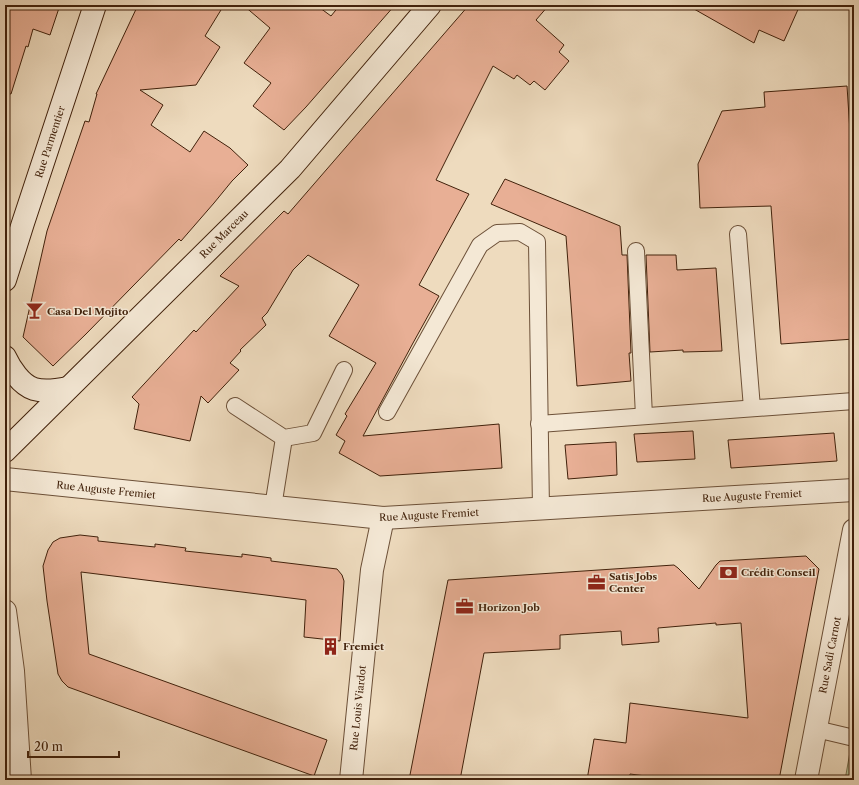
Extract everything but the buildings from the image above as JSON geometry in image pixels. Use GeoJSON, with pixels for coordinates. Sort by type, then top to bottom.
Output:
{"type":"FeatureCollection","features":[{"type":"Feature","properties":{"kind":"street","name":"Rue Parmentier"},"geometry":{"type":"LineString","coordinates":[[5,280],[96,5]]}},
{"type":"Feature","properties":{"kind":"street","name":"Rue Marceau"},"geometry":{"type":"LineString","coordinates":[[5,451],[290,169],[430,5]]}},
{"type":"Feature","properties":{"kind":"street"},"geometry":{"type":"LineString","coordinates":[[5,357],[9,367],[23,382],[34,389],[51,390],[68,388]]}},
{"type":"Feature","properties":{"kind":"street","name":"Rue Auguste Fremiet"},"geometry":{"type":"LineString","coordinates":[[5,479],[383,518],[854,490]]}},
{"type":"Feature","properties":{"kind":"street","name":"Rue Louis Viardot"},"geometry":{"type":"LineString","coordinates":[[351,780],[372,570],[383,518]]}},
{"type":"Feature","properties":{"kind":"street","name":"Rue Sadi Carnot"},"geometry":{"type":"LineString","coordinates":[[806,780],[854,530]]}},
{"type":"Feature","properties":{"kind":"street"},"geometry":{"type":"LineString","coordinates":[[5,611],[13,672],[20,780]]}},
{"type":"Feature","properties":{"kind":"lane"},"geometry":{"type":"LineString","coordinates":[[387,412],[480,245],[496,233],[520,232],[536,242],[541,509]]}},
{"type":"Feature","properties":{"kind":"lane"},"geometry":{"type":"LineString","coordinates":[[738,234],[752,408]]}},
{"type":"Feature","properties":{"kind":"lane"},"geometry":{"type":"LineString","coordinates":[[636,251],[644,416]]}},
{"type":"Feature","properties":{"kind":"lane"},"geometry":{"type":"LineString","coordinates":[[235,406],[284,438],[314,433],[344,370]]}},
{"type":"Feature","properties":{"kind":"lane"},"geometry":{"type":"LineString","coordinates":[[539,424],[854,401]]}},
{"type":"Feature","properties":{"kind":"lane"},"geometry":{"type":"LineString","coordinates":[[273,507],[284,438]]}},
{"type":"Feature","properties":{"kind":"lane"},"geometry":{"type":"LineString","coordinates":[[816,729],[854,738]]}},
{"type":"Feature","properties":{"kind":"green space"},"geometry":{"type":"Polygon","coordinates":[[[850,752],[854,754],[854,780],[845,780],[850,752]]]}},
{"type":"Feature","properties":{"kind":"place","name":"Casa Del Mojito"},"geometry":{"type":"Point","coordinates":[34,311]}},
{"type":"Feature","properties":{"kind":"place","name":"Crédit Conseil"},"geometry":{"type":"Point","coordinates":[728,572]}},
{"type":"Feature","properties":{"kind":"place","name":"Satis Jobs Center"},"geometry":{"type":"Point","coordinates":[596,582]}},
{"type":"Feature","properties":{"kind":"place","name":"Horizon Job"},"geometry":{"type":"Point","coordinates":[465,607]}},
{"type":"Feature","properties":{"kind":"place","name":"Fremiet"},"geometry":{"type":"Point","coordinates":[330,646]}}]}
